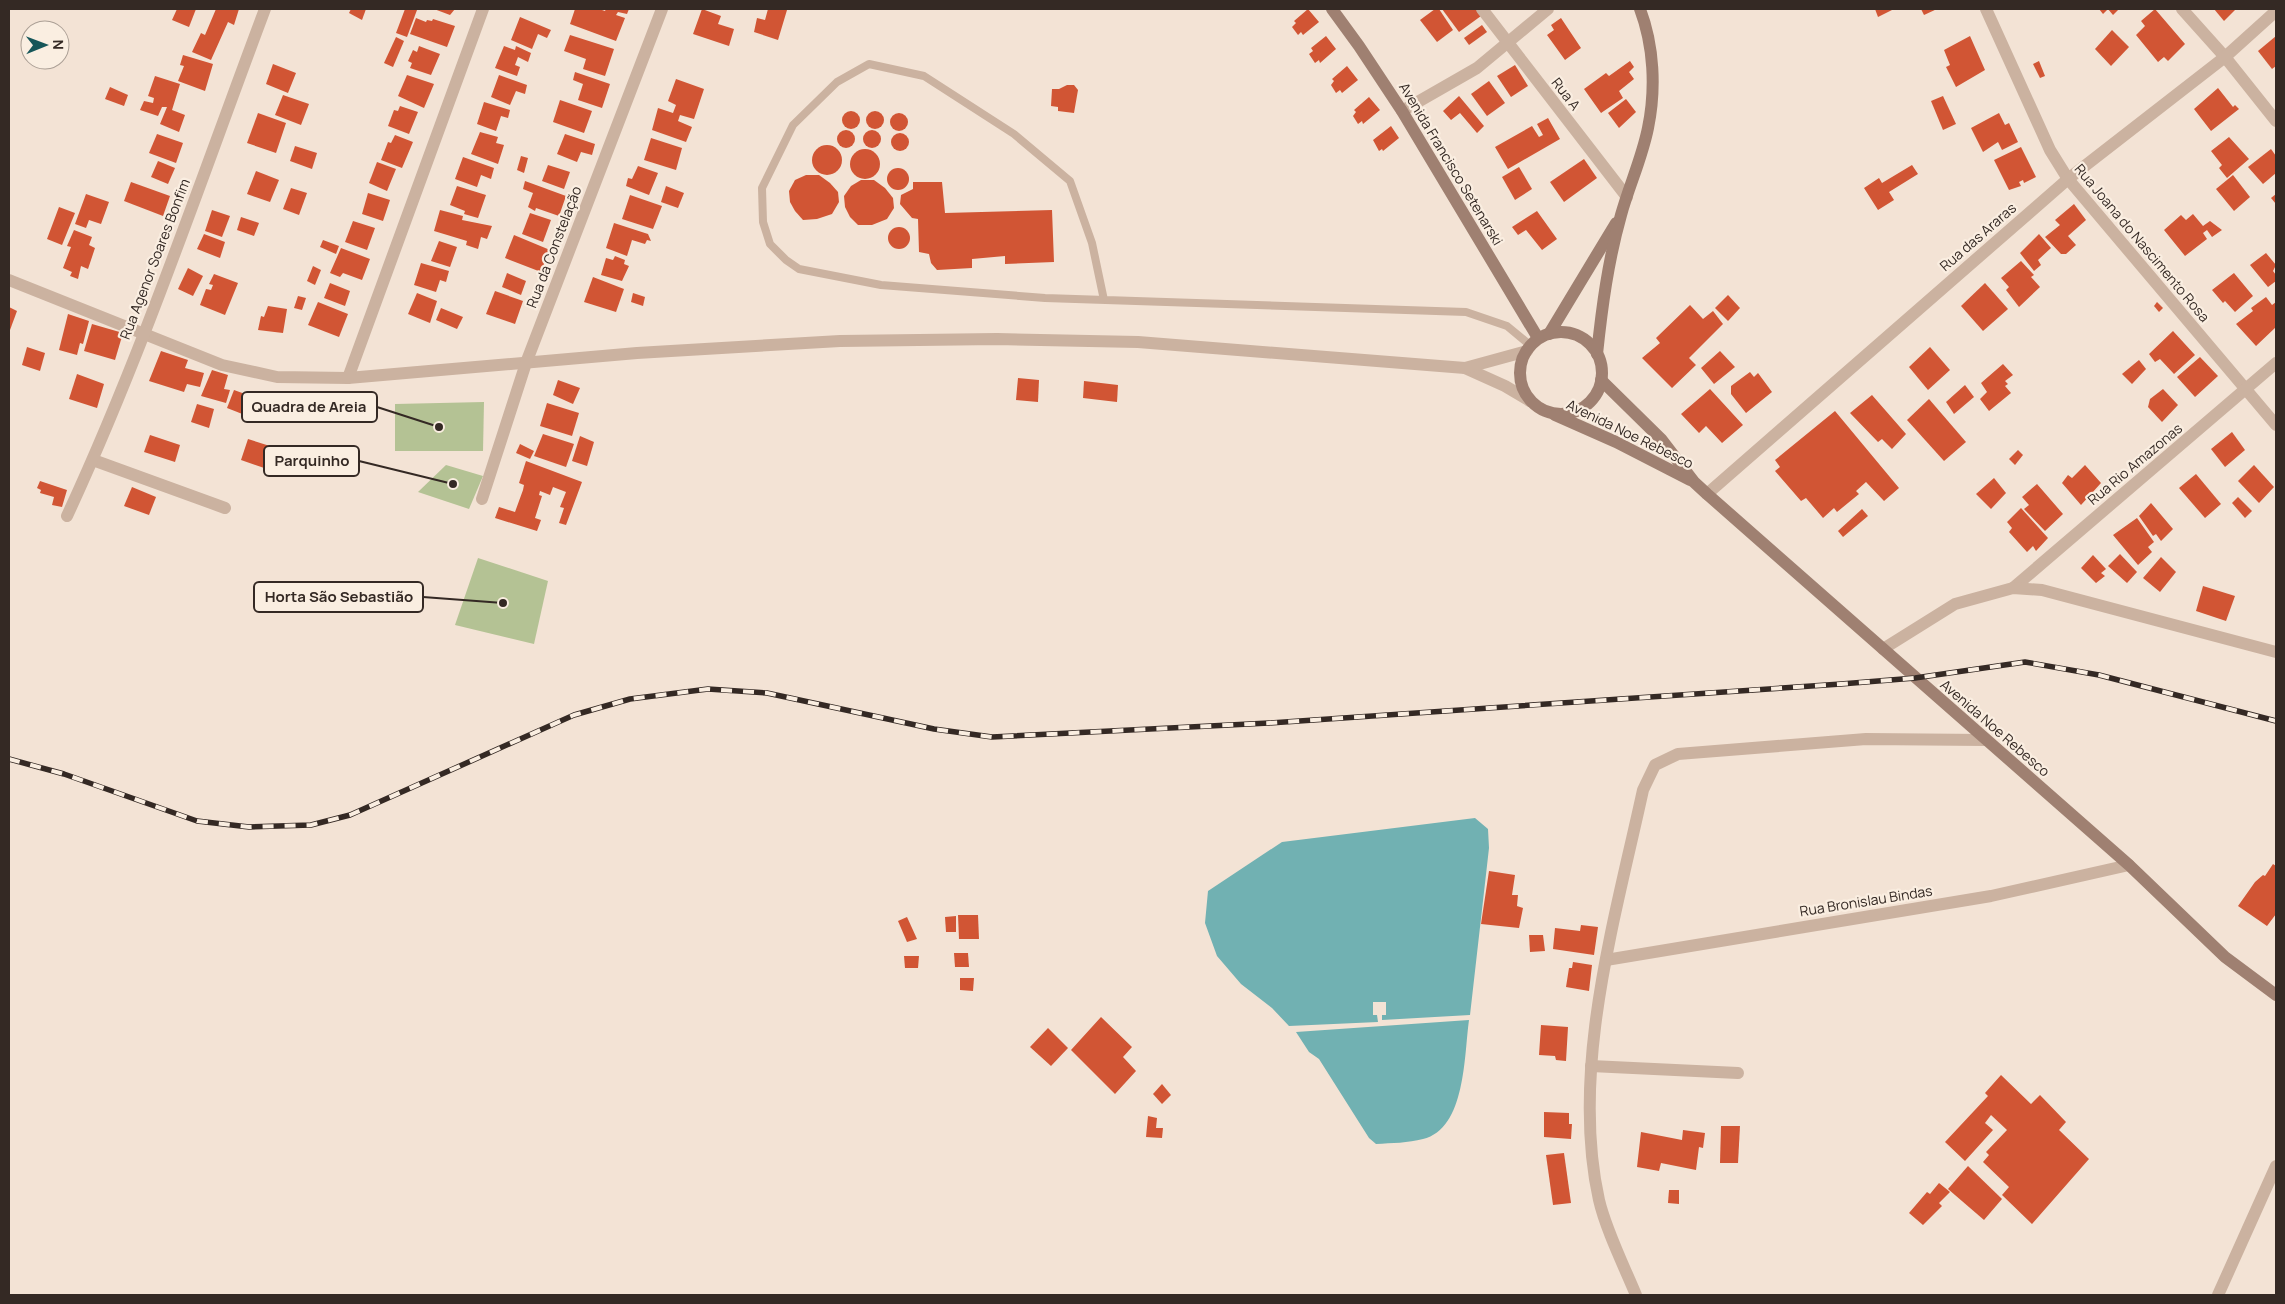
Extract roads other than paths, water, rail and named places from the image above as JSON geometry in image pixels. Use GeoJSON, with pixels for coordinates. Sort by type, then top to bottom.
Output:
{"type":"FeatureCollection","features":[{"type":"Feature","properties":{"kind":"main road","name":"Avenida Francisco Setenarski"},"geometry":{"type":"LineString","coordinates":[[1332,9],[1402,110],[1536,342]]}},
{"type":"Feature","properties":{"kind":"main road"},"geometry":{"type":"LineString","coordinates":[[1597,354],[1605,285],[1621,215],[1648,128],[1653,70],[1647,28],[1640,9]]}},
{"type":"Feature","properties":{"kind":"main road"},"geometry":{"type":"LineString","coordinates":[[1536,342],[1562,332],[1576,335],[1588,343],[1597,354],[1601,366],[1601,380],[1597,392],[1589,403],[1578,410],[1566,414],[1553,414],[1541,409],[1530,401],[1523,390],[1520,376],[1521,363],[1621,215]]}},
{"type":"Feature","properties":{"kind":"main road","name":"Avenida Noe Rebesco"},"geometry":{"type":"LineString","coordinates":[[1601,380],[1661,439],[1694,482],[1707,494],[1985,740],[2130,865],[2225,957],[2276,995]]}},
{"type":"Feature","properties":{"kind":"main road","name":"Avenida Noe Rebesco"},"geometry":{"type":"LineString","coordinates":[[1553,414],[1616,442],[1694,482]]}},
{"type":"Feature","properties":{"kind":"street","name":"Rua Agenor Soares Bonfim"},"geometry":{"type":"LineString","coordinates":[[67,516],[93,460],[143,335],[265,9]]}},
{"type":"Feature","properties":{"kind":"street"},"geometry":{"type":"LineString","coordinates":[[348,378],[482,9]]}},
{"type":"Feature","properties":{"kind":"street","name":"Rua da Constelação"},"geometry":{"type":"LineString","coordinates":[[482,499],[526,363],[662,9]]}},
{"type":"Feature","properties":{"kind":"street","name":"Rua A"},"geometry":{"type":"LineString","coordinates":[[1482,9],[1507,44],[1627,197]]}},
{"type":"Feature","properties":{"kind":"street"},"geometry":{"type":"LineString","coordinates":[[1402,110],[1477,68],[1548,9]]}},
{"type":"Feature","properties":{"kind":"street","name":"Rua Joana do Nascimento Rosa"},"geometry":{"type":"LineString","coordinates":[[1986,9],[2050,150],[2068,179],[2276,426]]}},
{"type":"Feature","properties":{"kind":"street"},"geometry":{"type":"LineString","coordinates":[[2182,9],[2224,56],[2276,121]]}},
{"type":"Feature","properties":{"kind":"street","name":"Rua das Araras"},"geometry":{"type":"LineString","coordinates":[[1707,494],[2068,179],[2224,56],[2276,11]]}},
{"type":"Feature","properties":{"kind":"street"},"geometry":{"type":"LineString","coordinates":[[9,280],[222,365],[276,378],[348,378],[637,352],[801,344],[997,339],[1138,342],[1465,368],[1505,386],[1530,401]]}},
{"type":"Feature","properties":{"kind":"street"},"geometry":{"type":"LineString","coordinates":[[1465,368],[1536,342]]}},
{"type":"Feature","properties":{"kind":"street","name":"Rua Rio Amazonas"},"geometry":{"type":"LineString","coordinates":[[2013,588],[2276,363]]}},
{"type":"Feature","properties":{"kind":"street"},"geometry":{"type":"LineString","coordinates":[[93,460],[225,508]]}},
{"type":"Feature","properties":{"kind":"street"},"geometry":{"type":"LineString","coordinates":[[1883,649],[1955,604],[2013,588],[2042,590],[2276,652]]}},
{"type":"Feature","properties":{"kind":"street"},"geometry":{"type":"LineString","coordinates":[[1636,1295],[1599,1202],[1589,1136],[1588,1095],[1606,960],[1643,790],[1655,765],[1678,754],[1856,740],[1985,740]]}},
{"type":"Feature","properties":{"kind":"street","name":"Rua Bronislau Bindas"},"geometry":{"type":"LineString","coordinates":[[1606,960],[1991,896],[2130,865]]}},
{"type":"Feature","properties":{"kind":"street"},"geometry":{"type":"LineString","coordinates":[[1591,1066],[1738,1073]]}},
{"type":"Feature","properties":{"kind":"street"},"geometry":{"type":"LineString","coordinates":[[2218,1295],[2276,1166]]}},
{"type":"Feature","properties":{"kind":"lane"},"geometry":{"type":"LineString","coordinates":[[1104,300],[1092,242],[1070,181],[1014,134],[924,76],[869,64],[837,82],[793,126],[762,188],[763,222],[770,244],[786,260],[799,269],[881,285],[1104,300],[1466,312],[1507,326],[1536,342]]}},
{"type":"Feature","properties":{"kind":"water"},"geometry":{"type":"Polygon","coordinates":[[[1475,818],[1488,829],[1489,848],[1470,1015],[1382,1020],[1382,1015],[1386,1015],[1386,1002],[1373,1002],[1373,1015],[1377,1015],[1378,1022],[1289,1026],[1272,1008],[1241,984],[1217,956],[1205,923],[1208,891],[1282,842],[1475,818]]]}},
{"type":"Feature","properties":{"kind":"water"},"geometry":{"type":"Polygon","coordinates":[[[1469,1020],[1464,1070],[1455,1106],[1448,1121],[1437,1132],[1423,1139],[1400,1143],[1376,1144],[1369,1138],[1319,1059],[1309,1052],[1296,1032],[1469,1020]]]}},
{"type":"Feature","properties":{"kind":"railway"},"geometry":{"type":"LineString","coordinates":[[9,759],[64,774],[197,821],[249,827],[311,825],[350,815],[574,715],[630,699],[708,689],[767,693],[934,729],[992,737],[1269,723],[1841,684],[1915,678],[2025,662],[2099,675],[2276,721]]}},
{"type":"Feature","properties":{"kind":"place","name":"Quadra de Areia"},"geometry":{"type":"Point","coordinates":[439,427]}},
{"type":"Feature","properties":{"kind":"place","name":"Parquinho"},"geometry":{"type":"Point","coordinates":[453,484]}},
{"type":"Feature","properties":{"kind":"place","name":"Horta São Sebastião"},"geometry":{"type":"Point","coordinates":[503,603]}}]}
